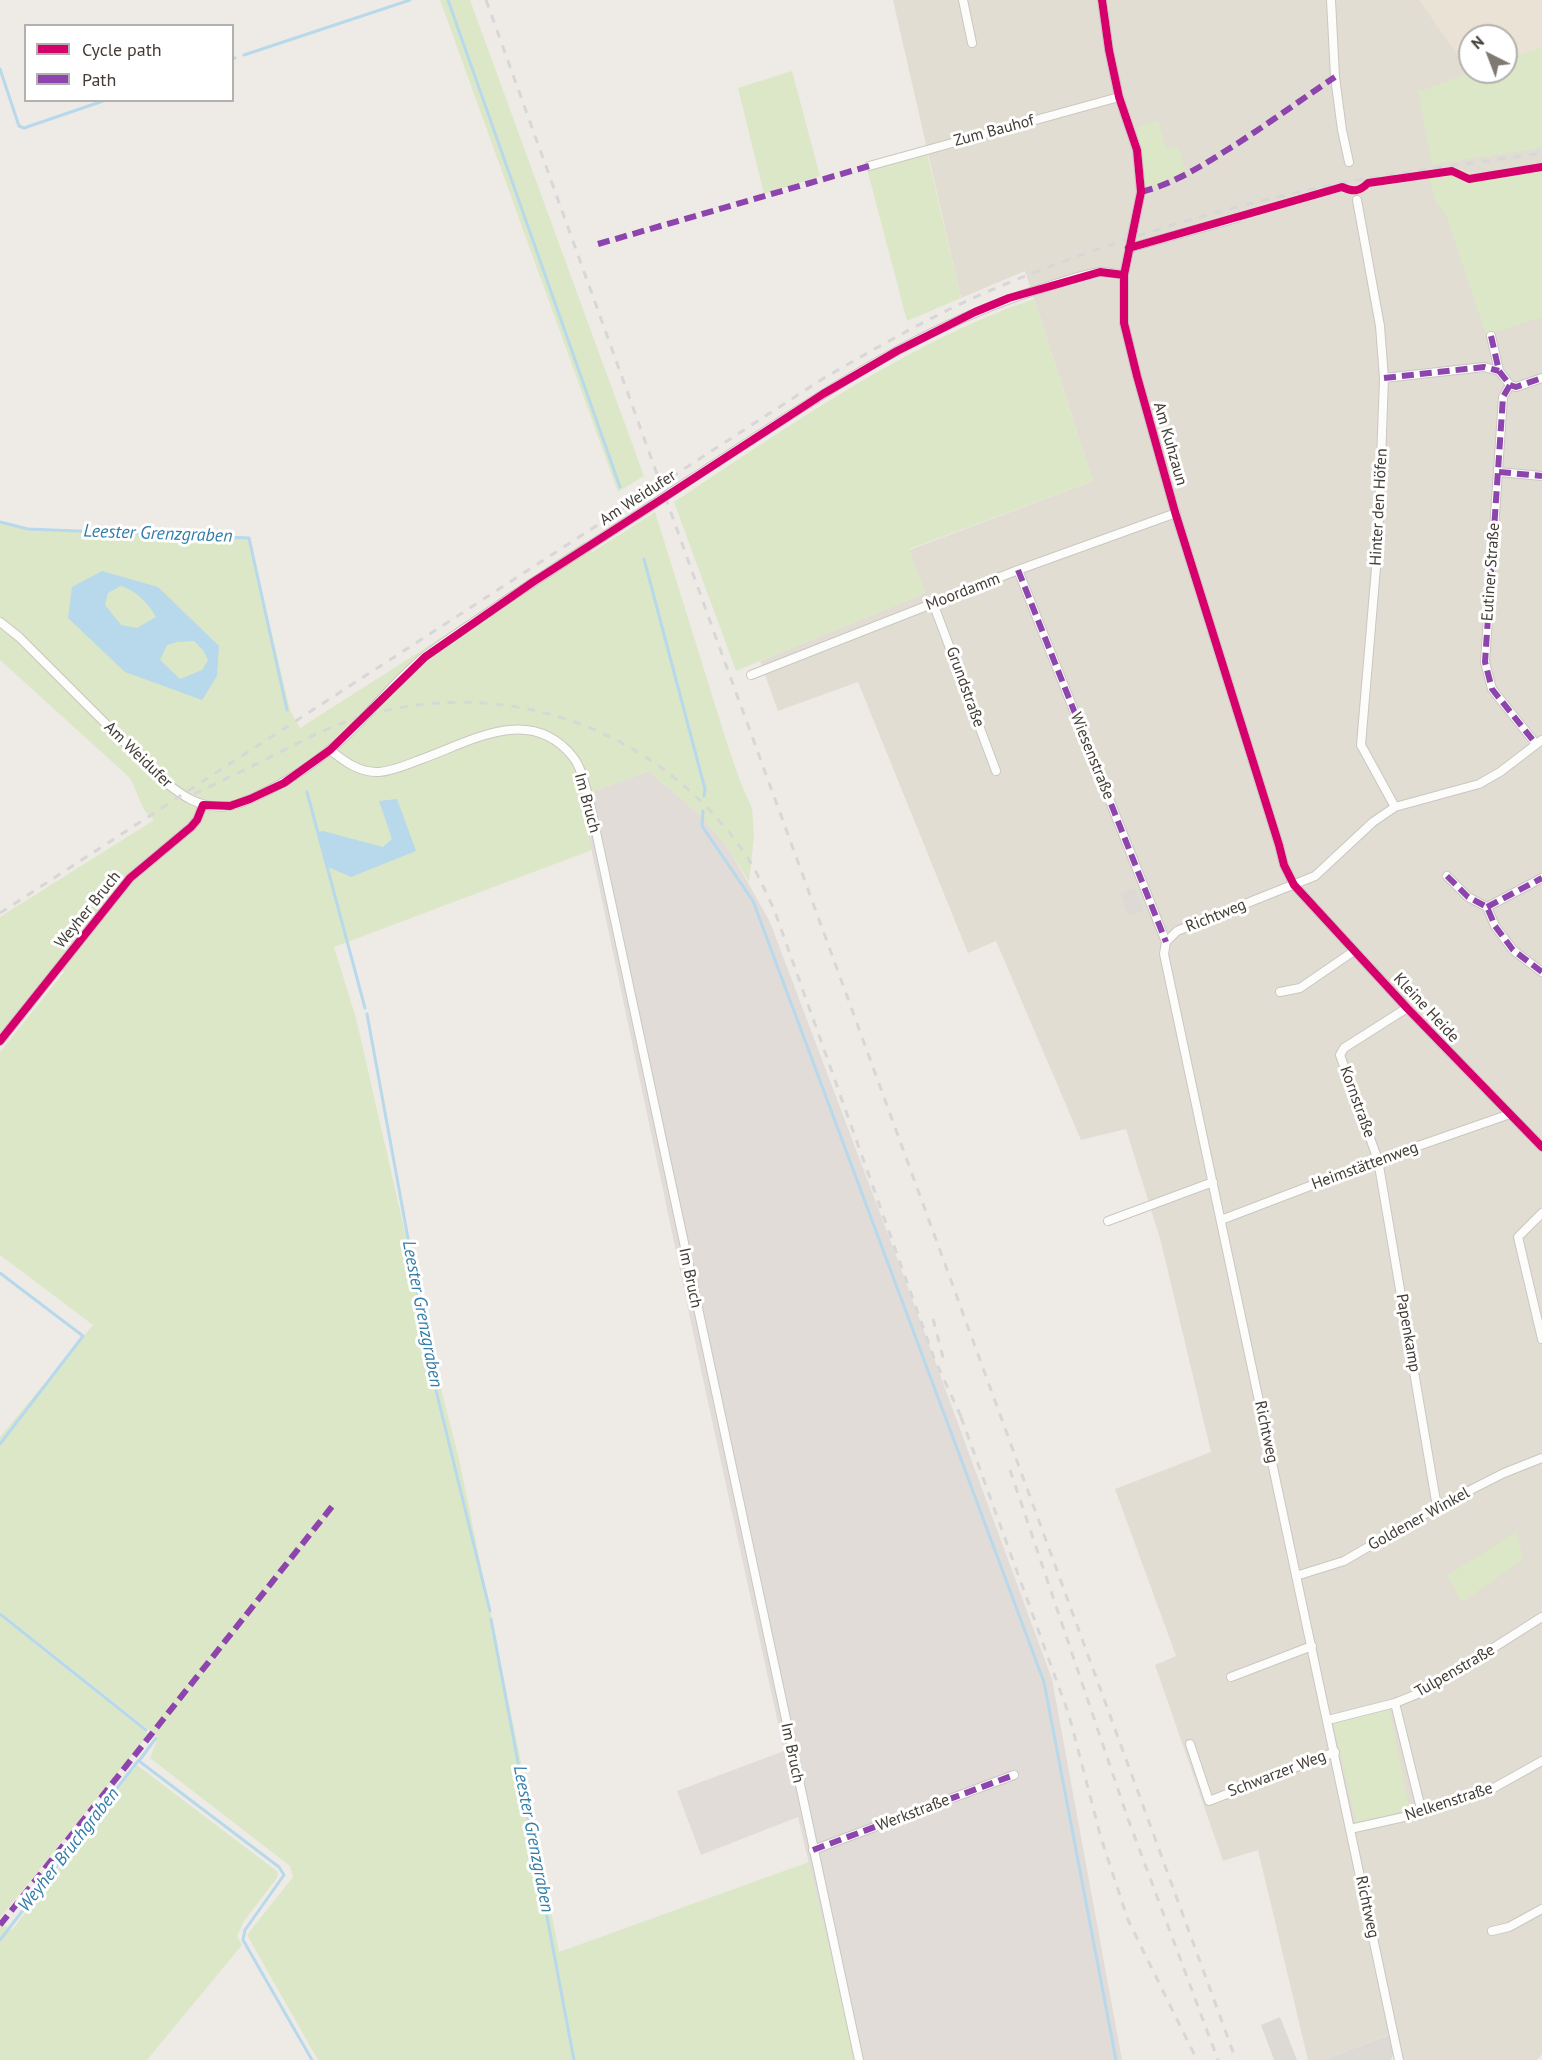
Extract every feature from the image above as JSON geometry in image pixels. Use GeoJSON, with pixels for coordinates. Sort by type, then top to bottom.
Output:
{"type":"FeatureCollection","features":[{"type":"Feature","properties":{"kind":"street"},"geometry":{"type":"LineString","coordinates":[[963,0],[972,43]]}},
{"type":"Feature","properties":{"kind":"street","name":"Am Kuhzaun"},"geometry":{"type":"LineString","coordinates":[[1102,0],[1108,50],[1119,97],[1137,150],[1141,192],[1124,275],[1124,323],[1176,513],[1280,845],[1284,865],[1294,885]]}},
{"type":"Feature","properties":{"kind":"street"},"geometry":{"type":"LineString","coordinates":[[1332,0],[1335,77],[1349,162]]}},
{"type":"Feature","properties":{"kind":"street","name":"Zum Bauhof"},"geometry":{"type":"LineString","coordinates":[[869,166],[1119,97]]}},
{"type":"Feature","properties":{"kind":"street","name":"Hinter den Höfen"},"geometry":{"type":"LineString","coordinates":[[1357,200],[1380,326],[1384,378],[1378,544],[1361,745],[1395,807]]}},
{"type":"Feature","properties":{"kind":"street"},"geometry":{"type":"LineString","coordinates":[[1129,248],[1237,218]]}},
{"type":"Feature","properties":{"kind":"street","name":"Am Weidufer"},"geometry":{"type":"LineString","coordinates":[[0,622],[20,636],[160,778],[180,795],[203,805],[230,806],[250,800],[284,783],[330,750],[425,657],[533,582],[823,394],[937,330],[1010,298],[1100,272],[1124,275]]}},
{"type":"Feature","properties":{"kind":"street"},"geometry":{"type":"LineString","coordinates":[[1491,336],[1499,371],[1510,385],[1516,387],[1542,378]]}},
{"type":"Feature","properties":{"kind":"street"},"geometry":{"type":"LineString","coordinates":[[1384,378],[1484,367],[1499,371]]}},
{"type":"Feature","properties":{"kind":"street","name":"Eutiner Straße"},"geometry":{"type":"LineString","coordinates":[[1510,385],[1503,397],[1485,662],[1492,689],[1539,742]]}},
{"type":"Feature","properties":{"kind":"street"},"geometry":{"type":"LineString","coordinates":[[1499,472],[1542,476]]}},
{"type":"Feature","properties":{"kind":"street","name":"Moordamm"},"geometry":{"type":"LineString","coordinates":[[751,675],[1018,570],[1176,513]]}},
{"type":"Feature","properties":{"kind":"street","name":"Wiesenstraße"},"geometry":{"type":"LineString","coordinates":[[1018,570],[1167,942]]}},
{"type":"Feature","properties":{"kind":"street","name":"Grundstraße"},"geometry":{"type":"LineString","coordinates":[[933,603],[996,771]]}},
{"type":"Feature","properties":{"kind":"street","name":"Im Bruch"},"geometry":{"type":"LineString","coordinates":[[330,750],[353,767],[377,772],[395,769],[495,731],[524,729],[537,731],[560,745],[573,758],[581,773],[589,800],[859,2060]]}},
{"type":"Feature","properties":{"kind":"street","name":"Richtweg"},"geometry":{"type":"LineString","coordinates":[[1399,2060],[1164,954],[1167,942],[1177,931],[1315,876],[1373,822],[1395,807],[1479,784],[1500,772],[1539,742]]}},
{"type":"Feature","properties":{"kind":"street","name":"Weyher Bruch"},"geometry":{"type":"LineString","coordinates":[[0,1041],[113,897],[148,861],[197,820],[203,805]]}},
{"type":"Feature","properties":{"kind":"street"},"geometry":{"type":"LineString","coordinates":[[1447,876],[1468,897],[1487,907],[1495,926],[1513,950],[1542,972]]}},
{"type":"Feature","properties":{"kind":"street"},"geometry":{"type":"LineString","coordinates":[[1487,907],[1542,878]]}},
{"type":"Feature","properties":{"kind":"street","name":"Kleine Heide"},"geometry":{"type":"LineString","coordinates":[[1294,885],[1407,1008],[1542,1147]]}},
{"type":"Feature","properties":{"kind":"street"},"geometry":{"type":"LineString","coordinates":[[1280,992],[1300,988],[1354,951]]}},
{"type":"Feature","properties":{"kind":"street","name":"Kornstraße"},"geometry":{"type":"LineString","coordinates":[[1378,1160],[1340,1055],[1344,1048],[1407,1008]]}},
{"type":"Feature","properties":{"kind":"street","name":"Heimstättenweg"},"geometry":{"type":"LineString","coordinates":[[1221,1220],[1378,1160],[1510,1114]]}},
{"type":"Feature","properties":{"kind":"street","name":"Papenkamp"},"geometry":{"type":"LineString","coordinates":[[1378,1160],[1437,1507]]}},
{"type":"Feature","properties":{"kind":"street"},"geometry":{"type":"LineString","coordinates":[[1108,1221],[1213,1182]]}},
{"type":"Feature","properties":{"kind":"street"},"geometry":{"type":"LineString","coordinates":[[1542,1213],[1518,1237],[1542,1339]]}},
{"type":"Feature","properties":{"kind":"street","name":"Goldener Winkel"},"geometry":{"type":"LineString","coordinates":[[1296,1576],[1344,1561],[1437,1507],[1504,1473],[1542,1458]]}},
{"type":"Feature","properties":{"kind":"street","name":"Tulpenstraße"},"geometry":{"type":"LineString","coordinates":[[1328,1720],[1395,1703],[1428,1690],[1542,1617]]}},
{"type":"Feature","properties":{"kind":"street"},"geometry":{"type":"LineString","coordinates":[[1231,1677],[1311,1646]]}},
{"type":"Feature","properties":{"kind":"street"},"geometry":{"type":"LineString","coordinates":[[1395,1703],[1422,1813]]}},
{"type":"Feature","properties":{"kind":"street","name":"Schwarzer Weg"},"geometry":{"type":"LineString","coordinates":[[1190,1744],[1209,1801],[1335,1752]]}},
{"type":"Feature","properties":{"kind":"street","name":"Nelkenstraße"},"geometry":{"type":"LineString","coordinates":[[1350,1829],[1422,1813],[1490,1790],[1542,1761]]}},
{"type":"Feature","properties":{"kind":"street","name":"Werkstraße"},"geometry":{"type":"LineString","coordinates":[[813,1850],[1014,1775]]}},
{"type":"Feature","properties":{"kind":"street"},"geometry":{"type":"LineString","coordinates":[[1492,1931],[1509,1927],[1542,1909]]}},
{"type":"Feature","properties":{"kind":"shaded area"},"geometry":{"type":"Polygon","coordinates":[[[893,0],[1542,0],[1542,2054],[1537,2060],[1396,2060],[1390,2034],[1323,2060],[1308,2060],[1258,1850],[1223,1861],[1155,1665],[1176,1656],[1115,1489],[1211,1452],[1161,1242],[1126,1129],[1081,1140],[996,941],[968,953],[858,682],[778,711],[760,661],[925,593],[909,550],[1093,481],[1025,271],[961,298],[893,0]]]}},
{"type":"Feature","properties":{"kind":"shaded area"},"geometry":{"type":"Polygon","coordinates":[[[1419,0],[1542,0],[1542,47],[1518,56],[1518,24],[1458,24],[1458,56],[1419,0]]]}},
{"type":"Feature","properties":{"kind":"shaded area"},"geometry":{"type":"Polygon","coordinates":[[[649,771],[700,815],[729,849],[770,922],[1052,1679],[1122,2060],[855,2060],[798,1817],[701,1855],[677,1791],[784,1751],[580,796],[649,771]]]}},
{"type":"Feature","properties":{"kind":"shaded area"},"geometry":{"type":"Polygon","coordinates":[[[1135,888],[1144,910],[1129,916],[1120,894],[1135,888]]]}},
{"type":"Feature","properties":{"kind":"shaded area"},"geometry":{"type":"Polygon","coordinates":[[[1280,2017],[1297,2060],[1274,2060],[1261,2025],[1280,2017]]]}},
{"type":"Feature","properties":{"kind":"shaded area"},"geometry":{"type":"Polygon","coordinates":[[[1391,2034],[1394,2052],[1391,2060],[1323,2060],[1391,2034]]]}},
{"type":"Feature","properties":{"kind":"green space"},"geometry":{"type":"Polygon","coordinates":[[[440,0],[470,0],[644,476],[618,492],[440,0]]]}},
{"type":"Feature","properties":{"kind":"green space"},"geometry":{"type":"Polygon","coordinates":[[[1542,47],[1542,148],[1432,164],[1418,92],[1458,77],[1458,84],[1518,84],[1518,56],[1542,47]]]}},
{"type":"Feature","properties":{"kind":"green space"},"geometry":{"type":"Polygon","coordinates":[[[792,71],[820,176],[764,194],[738,88],[792,71]]]}},
{"type":"Feature","properties":{"kind":"green space"},"geometry":{"type":"Polygon","coordinates":[[[1158,121],[1166,149],[1178,146],[1186,172],[1157,185],[1145,187],[1137,127],[1158,121]]]}},
{"type":"Feature","properties":{"kind":"green space"},"geometry":{"type":"Polygon","coordinates":[[[927,153],[961,298],[907,321],[867,169],[927,153]]]}},
{"type":"Feature","properties":{"kind":"green space"},"geometry":{"type":"Polygon","coordinates":[[[1542,164],[1542,317],[1486,335],[1446,215],[1436,203],[1429,178],[1453,172],[1463,177],[1461,169],[1473,174],[1542,164]]]}},
{"type":"Feature","properties":{"kind":"green space"},"geometry":{"type":"Polygon","coordinates":[[[1034,299],[1093,481],[909,549],[925,593],[736,671],[674,502],[803,417],[894,363],[987,317],[1034,299]]]}},
{"type":"Feature","properties":{"kind":"green space"},"geometry":{"type":"Polygon","coordinates":[[[655,512],[726,740],[752,808],[754,836],[749,882],[729,849],[700,815],[649,771],[581,796],[592,850],[334,947],[356,1018],[459,1459],[559,1952],[809,1862],[855,2060],[318,2060],[247,1935],[293,1877],[290,1866],[150,1758],[158,1737],[0,1612],[0,1437],[93,1325],[0,1255],[0,1052],[64,972],[59,967],[0,1037],[0,917],[154,820],[144,810],[130,778],[0,660],[0,523],[27,530],[249,539],[290,710],[300,728],[427,647],[584,542],[592,552],[655,512]]]}},
{"type":"Feature","properties":{"kind":"green space"},"geometry":{"type":"Polygon","coordinates":[[[1517,1531],[1523,1560],[1462,1602],[1447,1576],[1517,1531]]]}},
{"type":"Feature","properties":{"kind":"green space"},"geometry":{"type":"Polygon","coordinates":[[[0,1616],[149,1734],[0,1918],[0,1616]]]}},
{"type":"Feature","properties":{"kind":"green space"},"geometry":{"type":"Polygon","coordinates":[[[1389,1709],[1410,1810],[1356,1822],[1333,1721],[1389,1709]]]}},
{"type":"Feature","properties":{"kind":"green space"},"geometry":{"type":"Polygon","coordinates":[[[137,1765],[278,1872],[277,1878],[244,1921],[237,1936],[242,1945],[147,2060],[0,2060],[0,1922],[12,1930],[137,1765]]]}},
{"type":"Feature","properties":{"kind":"water"},"geometry":{"type":"Polygon","coordinates":[[[102,571],[158,587],[219,646],[217,676],[202,700],[125,672],[68,618],[72,587],[102,571]],[[121,586],[108,593],[105,605],[121,625],[137,628],[156,617],[142,598],[121,586]],[[194,641],[167,645],[160,660],[180,679],[202,670],[208,660],[203,650],[194,641]]]}},
{"type":"Feature","properties":{"kind":"water"},"geometry":{"type":"Polygon","coordinates":[[[397,799],[416,851],[351,877],[328,867],[319,832],[323,831],[383,847],[392,839],[379,801],[397,799]]]}},
{"type":"Feature","properties":{"kind":"waterway"},"geometry":{"type":"LineString","coordinates":[[244,55],[410,0]]}},
{"type":"Feature","properties":{"kind":"waterway"},"geometry":{"type":"LineString","coordinates":[[448,0],[620,487]]}},
{"type":"Feature","properties":{"kind":"waterway"},"geometry":{"type":"LineString","coordinates":[[0,69],[19,126],[24,128],[100,102]]}},
{"type":"Feature","properties":{"kind":"waterway","name":"Leester Grenzgraben"},"geometry":{"type":"LineString","coordinates":[[0,522],[28,529],[249,538],[287,710]]}},
{"type":"Feature","properties":{"kind":"waterway"},"geometry":{"type":"LineString","coordinates":[[644,559],[705,789],[704,796]]}},
{"type":"Feature","properties":{"kind":"waterway","name":"Leester Grenzgraben"},"geometry":{"type":"LineString","coordinates":[[307,792],[365,1008]]}},
{"type":"Feature","properties":{"kind":"waterway"},"geometry":{"type":"LineString","coordinates":[[703,811],[702,826],[753,901],[1044,1682],[1116,2060]]}},
{"type":"Feature","properties":{"kind":"waterway","name":"Leester Grenzgraben"},"geometry":{"type":"LineString","coordinates":[[367,1014],[435,1386],[490,1611]]}},
{"type":"Feature","properties":{"kind":"waterway","name":"Weyher Bruchgraben"},"geometry":{"type":"LineString","coordinates":[[0,1273],[83,1336],[0,1444]]}},
{"type":"Feature","properties":{"kind":"waterway","name":"Weyher Bruchgraben"},"geometry":{"type":"LineString","coordinates":[[0,1614],[146,1730]]}},
{"type":"Feature","properties":{"kind":"waterway","name":"Leester Grenzgraben"},"geometry":{"type":"LineString","coordinates":[[491,1619],[574,2060]]}},
{"type":"Feature","properties":{"kind":"waterway"},"geometry":{"type":"LineString","coordinates":[[156,1738],[139,1761],[279,1867],[284,1875],[245,1930],[243,1940],[312,2060]]}},
{"type":"Feature","properties":{"kind":"waterway","name":"Weyher Bruchgraben"},"geometry":{"type":"LineString","coordinates":[[0,1940],[138,1761]]}},
{"type":"Feature","properties":{"kind":"railway"},"geometry":{"type":"LineString","coordinates":[[486,0],[719,646],[1236,2060]]}},
{"type":"Feature","properties":{"kind":"railway"},"geometry":{"type":"LineString","coordinates":[[0,913],[824,378],[946,311],[989,291],[1070,259],[1152,231],[1237,207],[1349,182],[1542,153]]}},
{"type":"Feature","properties":{"kind":"railway"},"geometry":{"type":"LineString","coordinates":[[194,794],[312,736],[356,718],[421,705],[474,703],[526,709],[575,722],[623,743],[666,772],[706,807],[741,848],[775,912],[934,1358],[964,1423]]}},
{"type":"Feature","properties":{"kind":"railway"},"geometry":{"type":"LineString","coordinates":[[933,1319],[945,1365]]}},
{"type":"Feature","properties":{"kind":"railway"},"geometry":{"type":"LineString","coordinates":[[961,1417],[1069,1715],[1101,1838],[1128,1920],[1197,2060]]}},
{"type":"Feature","properties":{"kind":"railway"},"geometry":{"type":"LineString","coordinates":[[1010,1470],[1128,1819],[1218,2060]]}},
{"type":"Feature","properties":{"kind":"marked path"},"geometry":{"type":"LineString","coordinates":[[1141,192],[1175,180],[1207,163],[1335,77]]}},
{"type":"Feature","properties":{"kind":"marked path"},"geometry":{"type":"LineString","coordinates":[[598,244],[869,166]]}},
{"type":"Feature","properties":{"kind":"marked path"},"geometry":{"type":"LineString","coordinates":[[1491,336],[1499,371],[1510,385],[1503,397],[1485,662],[1492,689],[1536,744]]}},
{"type":"Feature","properties":{"kind":"marked path"},"geometry":{"type":"LineString","coordinates":[[1384,378],[1484,367],[1499,371]]}},
{"type":"Feature","properties":{"kind":"marked path"},"geometry":{"type":"LineString","coordinates":[[1510,385],[1516,387],[1542,378]]}},
{"type":"Feature","properties":{"kind":"marked path"},"geometry":{"type":"LineString","coordinates":[[1499,472],[1542,476]]}},
{"type":"Feature","properties":{"kind":"marked path"},"geometry":{"type":"LineString","coordinates":[[1018,570],[1166,942]]}},
{"type":"Feature","properties":{"kind":"marked path"},"geometry":{"type":"LineString","coordinates":[[1447,876],[1468,897],[1487,907],[1495,926],[1513,950],[1542,972]]}},
{"type":"Feature","properties":{"kind":"marked path"},"geometry":{"type":"LineString","coordinates":[[1487,907],[1542,878]]}},
{"type":"Feature","properties":{"kind":"marked path"},"geometry":{"type":"LineString","coordinates":[[0,1925],[334,1504]]}},
{"type":"Feature","properties":{"kind":"marked path"},"geometry":{"type":"LineString","coordinates":[[813,1850],[1014,1775]]}},
{"type":"Feature","properties":{"kind":"cycle path"},"geometry":{"type":"LineString","coordinates":[[1102,0],[1119,97],[1137,150],[1141,192],[1124,275],[1124,323],[1175,512],[1284,865],[1294,885],[1407,1008],[1542,1147]]}},
{"type":"Feature","properties":{"kind":"cycle path"},"geometry":{"type":"LineString","coordinates":[[1129,248],[1342,187],[1356,190],[1368,183],[1452,171],[1469,179],[1542,167]]}},
{"type":"Feature","properties":{"kind":"cycle path"},"geometry":{"type":"LineString","coordinates":[[0,1041],[130,878],[191,827],[197,820],[203,805],[230,806],[284,783],[330,750],[425,657],[533,582],[823,394],[897,351],[975,312],[1009,298],[1100,272],[1124,275]]}}]}
